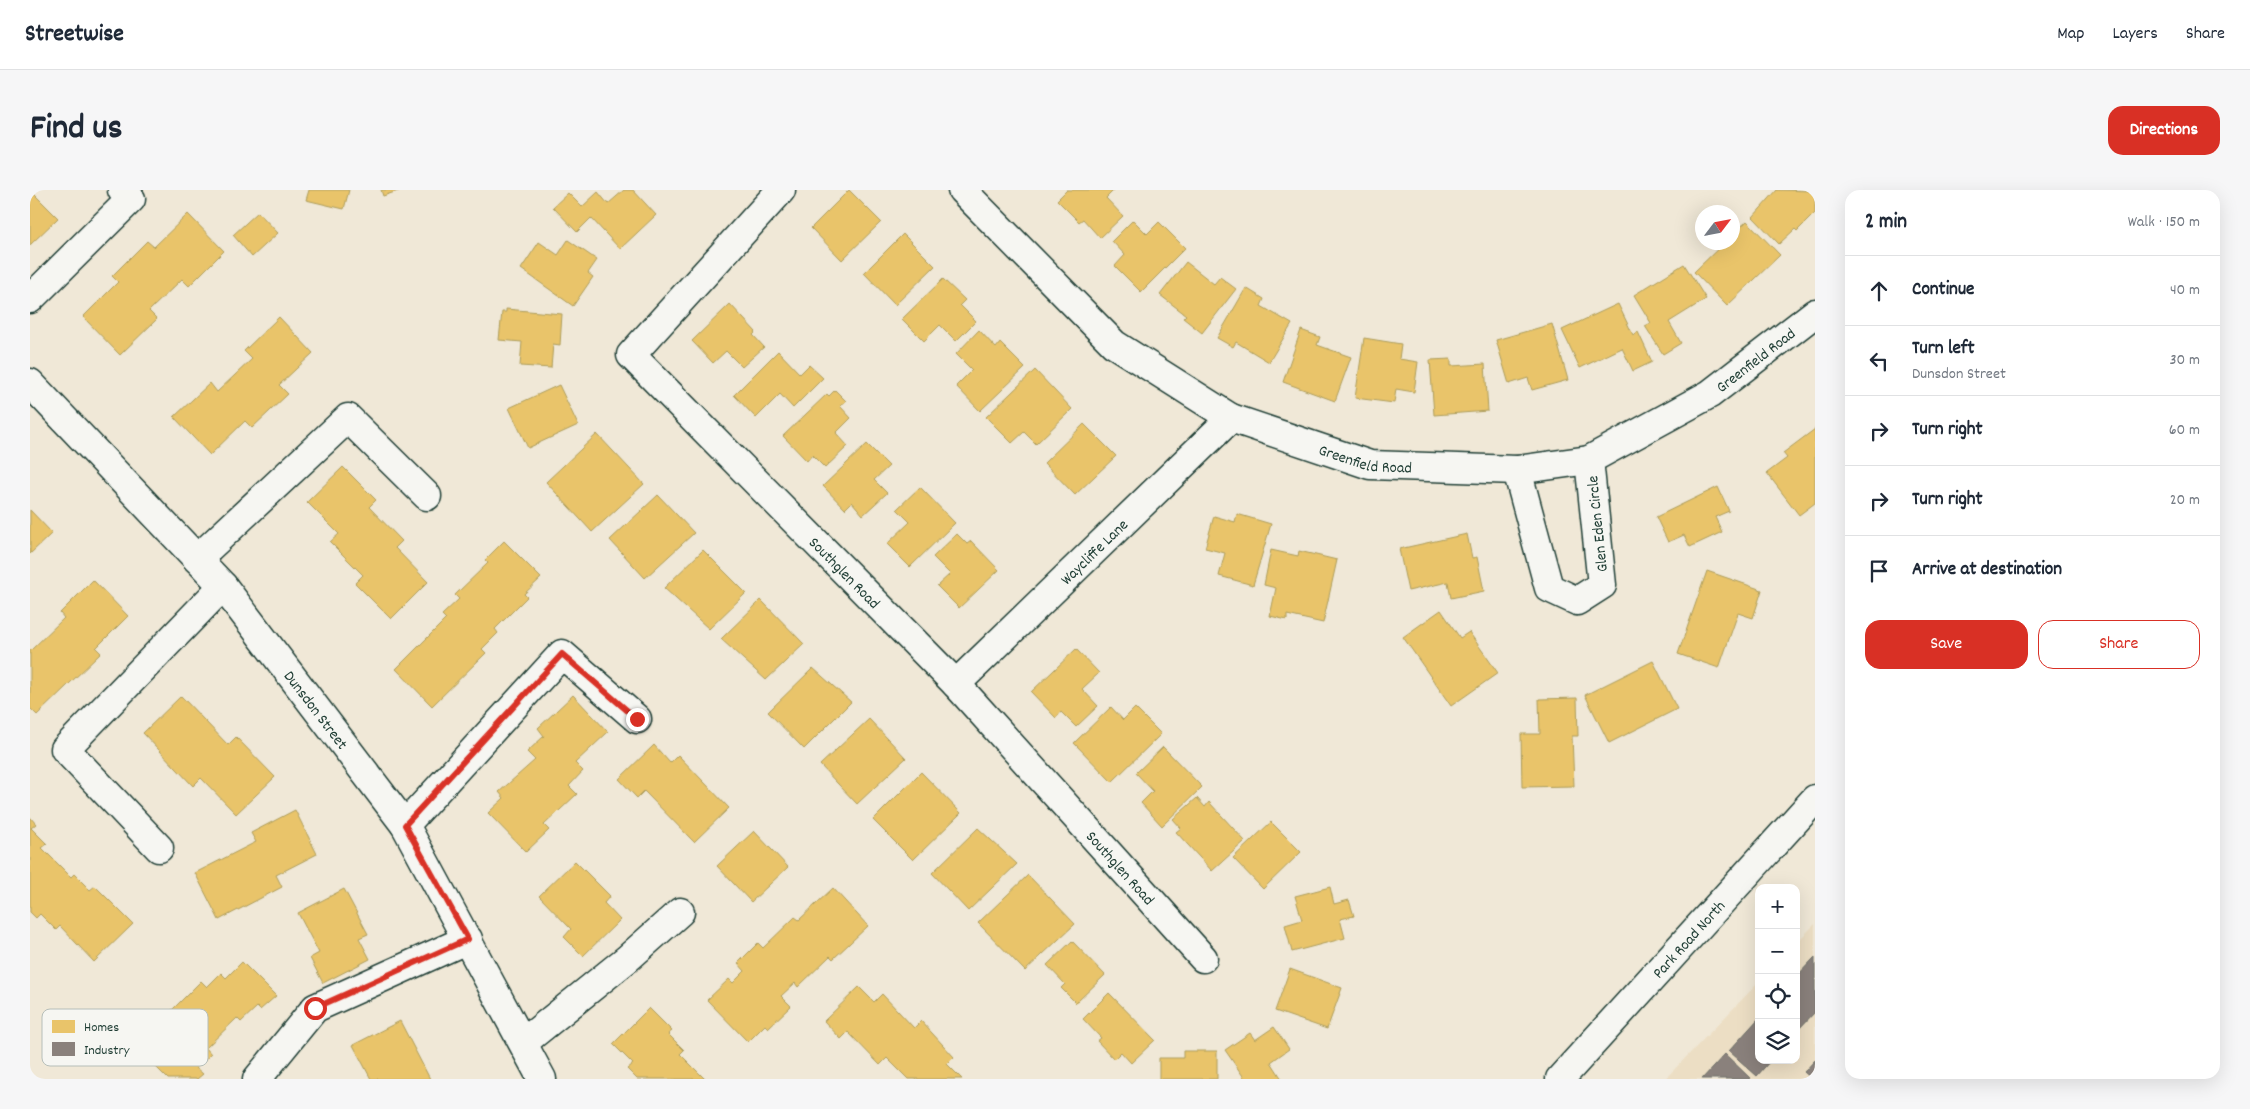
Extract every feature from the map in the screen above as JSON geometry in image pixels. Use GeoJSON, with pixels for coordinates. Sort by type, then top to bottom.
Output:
{"type":"FeatureCollection","features":[{"type":"Feature","properties":{"kind":"street"},"geometry":{"type":"LineString","coordinates":[[30,299],[131,199],[122,190]]}},
{"type":"Feature","properties":{"kind":"street","name":"Southglen Road"},"geometry":{"type":"LineString","coordinates":[[781,190],[631,355],[956,684],[1203,958]]}},
{"type":"Feature","properties":{"kind":"street","name":"Greenfield Road"},"geometry":{"type":"LineString","coordinates":[[962,190],[1114,344],[1231,418],[1370,465],[1516,470],[1589,460],[1710,394],[1815,313]]}},
{"type":"Feature","properties":{"kind":"street","name":"Dunsdon Street"},"geometry":{"type":"LineString","coordinates":[[30,383],[222,586],[405,825],[524,1042],[542,1079]]}},
{"type":"Feature","properties":{"kind":"street"},"geometry":{"type":"LineString","coordinates":[[197,559],[348,418],[428,496]]}},
{"type":"Feature","properties":{"kind":"street","name":"Waycliffe Lane"},"geometry":{"type":"LineString","coordinates":[[956,684],[1231,418]]}},
{"type":"Feature","properties":{"kind":"street","name":"Glen Eden Circle"},"geometry":{"type":"LineString","coordinates":[[1516,470],[1549,588],[1577,601],[1602,585],[1589,460]]}},
{"type":"Feature","properties":{"kind":"street"},"geometry":{"type":"LineString","coordinates":[[159,848],[65,749],[222,586]]}},
{"type":"Feature","properties":{"kind":"street"},"geometry":{"type":"LineString","coordinates":[[405,825],[562,654],[637,719]]}},
{"type":"Feature","properties":{"kind":"street","name":"Park Road North"},"geometry":{"type":"LineString","coordinates":[[1560,1079],[1815,799]]}},
{"type":"Feature","properties":{"kind":"street"},"geometry":{"type":"LineString","coordinates":[[524,1042],[627,959],[680,912]]}},
{"type":"Feature","properties":{"kind":"street"},"geometry":{"type":"LineString","coordinates":[[257,1079],[315,1008],[468,939]]}},
{"type":"Feature","properties":{"kind":"shaded area"},"geometry":{"type":"Polygon","coordinates":[[[1815,924],[1815,1079],[1665,1079],[1755,986],[1755,1064],[1800,1064],[1800,939],[1815,924]]]}},
{"type":"Feature","properties":{"kind":"building: Homes"},"geometry":{"type":"Polygon","coordinates":[[[30,190],[58,218],[30,245],[30,190]]]}},
{"type":"Feature","properties":{"kind":"building: Homes"},"geometry":{"type":"Polygon","coordinates":[[[309,190],[349,190],[344,209],[306,200],[309,190]]]}},
{"type":"Feature","properties":{"kind":"building: Homes"},"geometry":{"type":"Polygon","coordinates":[[[381,190],[401,190],[383,196],[381,190]]]}},
{"type":"Feature","properties":{"kind":"building: Homes"},"geometry":{"type":"Polygon","coordinates":[[[624,190],[633,190],[656,215],[620,249],[591,218],[577,232],[553,207],[568,193],[582,207],[598,192],[608,204],[624,190]]]}},
{"type":"Feature","properties":{"kind":"building: Homes"},"geometry":{"type":"Polygon","coordinates":[[[849,190],[881,222],[842,260],[811,228],[849,190]]]}},
{"type":"Feature","properties":{"kind":"building: Homes"},"geometry":{"type":"Polygon","coordinates":[[[1067,190],[1114,190],[1106,198],[1123,216],[1100,238],[1083,219],[1079,222],[1057,200],[1067,190]]]}},
{"type":"Feature","properties":{"kind":"building: Homes"},"geometry":{"type":"Polygon","coordinates":[[[1777,190],[1815,191],[1815,213],[1797,231],[1795,229],[1779,244],[1753,217],[1777,190]]]}},
{"type":"Feature","properties":{"kind":"building: Homes"},"geometry":{"type":"Polygon","coordinates":[[[258,212],[278,233],[252,257],[233,235],[258,212]]]}},
{"type":"Feature","properties":{"kind":"building: Homes"},"geometry":{"type":"Polygon","coordinates":[[[188,214],[224,251],[189,286],[182,279],[149,311],[157,319],[120,355],[83,317],[118,282],[112,276],[147,241],[154,247],[188,214]]]}},
{"type":"Feature","properties":{"kind":"building: Homes"},"geometry":{"type":"Polygon","coordinates":[[[1133,220],[1147,234],[1159,222],[1185,248],[1141,292],[1115,266],[1125,255],[1112,241],[1133,220]]]}},
{"type":"Feature","properties":{"kind":"building: Homes"},"geometry":{"type":"Polygon","coordinates":[[[1747,221],[1780,255],[1727,306],[1694,272],[1717,250],[1740,250],[1740,228],[1747,221]]]}},
{"type":"Feature","properties":{"kind":"building: Homes"},"geometry":{"type":"Polygon","coordinates":[[[903,234],[935,266],[895,305],[864,273],[903,234]]]}},
{"type":"Feature","properties":{"kind":"building: Homes"},"geometry":{"type":"Polygon","coordinates":[[[568,240],[597,260],[588,273],[593,277],[573,306],[521,269],[539,242],[558,255],[568,240]]]}},
{"type":"Feature","properties":{"kind":"building: Homes"},"geometry":{"type":"Polygon","coordinates":[[[1186,262],[1214,284],[1220,277],[1236,289],[1202,333],[1183,318],[1186,315],[1160,295],[1186,262]]]}},
{"type":"Feature","properties":{"kind":"building: Homes"},"geometry":{"type":"Polygon","coordinates":[[[1684,264],[1706,299],[1669,322],[1681,343],[1663,354],[1645,326],[1651,323],[1634,295],[1684,264]]]}},
{"type":"Feature","properties":{"kind":"building: Homes"},"geometry":{"type":"Polygon","coordinates":[[[943,279],[965,300],[960,305],[976,321],[956,341],[940,325],[924,341],[902,319],[943,279]]]}},
{"type":"Feature","properties":{"kind":"building: Homes"},"geometry":{"type":"Polygon","coordinates":[[[1246,288],[1264,299],[1261,306],[1292,324],[1269,362],[1236,342],[1233,347],[1217,338],[1246,288]]]}},
{"type":"Feature","properties":{"kind":"building: Homes"},"geometry":{"type":"Polygon","coordinates":[[[730,304],[756,332],[753,335],[764,347],[742,367],[726,351],[713,363],[692,341],[730,304]]]}},
{"type":"Feature","properties":{"kind":"building: Homes"},"geometry":{"type":"Polygon","coordinates":[[[1618,304],[1633,335],[1638,332],[1652,362],[1633,371],[1622,348],[1580,368],[1562,330],[1618,304]]]}},
{"type":"Feature","properties":{"kind":"building: Homes"},"geometry":{"type":"Polygon","coordinates":[[[506,309],[562,314],[560,345],[553,344],[551,368],[520,366],[522,342],[499,340],[502,312],[506,312],[506,309]]]}},
{"type":"Feature","properties":{"kind":"building: Homes"},"geometry":{"type":"Polygon","coordinates":[[[279,317],[313,353],[279,385],[288,394],[252,428],[245,421],[210,455],[174,417],[210,383],[217,392],[252,359],[244,351],[279,317]]]}},
{"type":"Feature","properties":{"kind":"building: Homes"},"geometry":{"type":"Polygon","coordinates":[[[1552,324],[1568,380],[1532,390],[1528,378],[1509,384],[1496,340],[1552,324]]]}},
{"type":"Feature","properties":{"kind":"building: Homes"},"geometry":{"type":"Polygon","coordinates":[[[979,330],[996,348],[1000,343],[1025,368],[980,411],[956,386],[972,370],[956,354],[979,330]]]}},
{"type":"Feature","properties":{"kind":"building: Homes"},"geometry":{"type":"Polygon","coordinates":[[[1301,330],[1320,337],[1317,345],[1351,357],[1335,401],[1283,382],[1301,330]]]}},
{"type":"Feature","properties":{"kind":"building: Homes"},"geometry":{"type":"Polygon","coordinates":[[[1364,338],[1401,344],[1399,359],[1418,362],[1414,392],[1396,389],[1394,403],[1355,398],[1364,338]]]}},
{"type":"Feature","properties":{"kind":"building: Homes"},"geometry":{"type":"Polygon","coordinates":[[[778,351],[800,374],[809,365],[823,378],[793,408],[780,394],[756,418],[734,395],[778,351]]]}},
{"type":"Feature","properties":{"kind":"building: Homes"},"geometry":{"type":"Polygon","coordinates":[[[1451,359],[1451,366],[1485,364],[1488,411],[1434,415],[1430,360],[1451,359]]]}},
{"type":"Feature","properties":{"kind":"building: Homes"},"geometry":{"type":"Polygon","coordinates":[[[1035,370],[1072,409],[1036,444],[1024,432],[1012,443],[986,417],[1035,370]]]}},
{"type":"Feature","properties":{"kind":"building: Homes"},"geometry":{"type":"Polygon","coordinates":[[[559,385],[578,425],[528,448],[509,408],[559,385]]]}},
{"type":"Feature","properties":{"kind":"building: Homes"},"geometry":{"type":"Polygon","coordinates":[[[835,390],[846,401],[840,406],[851,418],[836,433],[848,446],[825,468],[812,455],[807,461],[783,436],[827,394],[829,396],[835,390]]]}},
{"type":"Feature","properties":{"kind":"building: Homes"},"geometry":{"type":"Polygon","coordinates":[[[1084,424],[1116,456],[1075,495],[1044,463],[1084,424]]]}},
{"type":"Feature","properties":{"kind":"building: Homes"},"geometry":{"type":"Polygon","coordinates":[[[1815,429],[1815,503],[1799,515],[1767,473],[1787,458],[1783,453],[1815,429]]]}},
{"type":"Feature","properties":{"kind":"building: Homes"},"geometry":{"type":"Polygon","coordinates":[[[597,434],[644,484],[592,532],[546,482],[597,434]]]}},
{"type":"Feature","properties":{"kind":"building: Homes"},"geometry":{"type":"Polygon","coordinates":[[[867,444],[889,466],[874,480],[887,493],[863,515],[852,502],[845,509],[823,486],[867,444]]]}},
{"type":"Feature","properties":{"kind":"building: Homes"},"geometry":{"type":"Polygon","coordinates":[[[343,467],[376,500],[369,507],[402,541],[395,548],[428,582],[391,619],[355,583],[363,575],[330,542],[339,534],[307,502],[343,467]]]}},
{"type":"Feature","properties":{"kind":"building: Homes"},"geometry":{"type":"Polygon","coordinates":[[[920,487],[955,523],[910,567],[887,544],[910,522],[897,509],[920,487]]]}},
{"type":"Feature","properties":{"kind":"building: Homes"},"geometry":{"type":"Polygon","coordinates":[[[1718,487],[1729,511],[1715,517],[1722,532],[1690,547],[1684,535],[1668,542],[1656,517],[1718,487]]]}},
{"type":"Feature","properties":{"kind":"building: Homes"},"geometry":{"type":"Polygon","coordinates":[[[658,495],[694,533],[645,578],[610,540],[658,495]]]}},
{"type":"Feature","properties":{"kind":"building: Homes"},"geometry":{"type":"Polygon","coordinates":[[[30,510],[52,533],[30,554],[30,510]]]}},
{"type":"Feature","properties":{"kind":"building: Homes"},"geometry":{"type":"Polygon","coordinates":[[[1237,514],[1271,524],[1253,585],[1219,576],[1225,553],[1205,548],[1214,516],[1235,522],[1237,514]]]}},
{"type":"Feature","properties":{"kind":"building: Homes"},"geometry":{"type":"Polygon","coordinates":[[[957,534],[967,544],[971,541],[999,570],[959,608],[937,586],[950,574],[933,557],[957,534]]]}},
{"type":"Feature","properties":{"kind":"building: Homes"},"geometry":{"type":"Polygon","coordinates":[[[1467,534],[1472,558],[1477,557],[1484,591],[1451,598],[1448,582],[1408,591],[1399,549],[1467,534]]]}},
{"type":"Feature","properties":{"kind":"building: Homes"},"geometry":{"type":"Polygon","coordinates":[[[504,541],[541,578],[524,594],[527,597],[495,629],[498,633],[482,649],[486,653],[432,706],[396,669],[446,619],[442,615],[459,599],[455,595],[488,563],[485,560],[504,541]]]}},
{"type":"Feature","properties":{"kind":"building: Homes"},"geometry":{"type":"Polygon","coordinates":[[[703,550],[746,593],[709,629],[664,588],[703,550]]]}},
{"type":"Feature","properties":{"kind":"building: Homes"},"geometry":{"type":"Polygon","coordinates":[[[1271,550],[1298,556],[1299,551],[1337,560],[1323,623],[1287,615],[1287,620],[1270,616],[1276,588],[1264,585],[1271,550]]]}},
{"type":"Feature","properties":{"kind":"building: Homes"},"geometry":{"type":"Polygon","coordinates":[[[1707,571],[1762,590],[1753,618],[1738,613],[1719,668],[1678,654],[1707,571]]]}},
{"type":"Feature","properties":{"kind":"building: Homes"},"geometry":{"type":"Polygon","coordinates":[[[93,580],[128,616],[96,648],[101,653],[37,715],[30,708],[30,651],[64,618],[60,613],[93,580]]]}},
{"type":"Feature","properties":{"kind":"building: Homes"},"geometry":{"type":"Polygon","coordinates":[[[761,600],[804,644],[766,680],[721,639],[761,600]]]}},
{"type":"Feature","properties":{"kind":"building: Homes"},"geometry":{"type":"Polygon","coordinates":[[[1441,610],[1460,638],[1469,632],[1498,673],[1451,706],[1403,637],[1441,610]]]}},
{"type":"Feature","properties":{"kind":"building: Homes"},"geometry":{"type":"Polygon","coordinates":[[[1076,649],[1099,673],[1082,689],[1098,706],[1076,727],[1061,712],[1056,718],[1031,692],[1076,649]]]}},
{"type":"Feature","properties":{"kind":"building: Homes"},"geometry":{"type":"Polygon","coordinates":[[[1653,661],[1677,709],[1609,743],[1585,695],[1653,661]]]}},
{"type":"Feature","properties":{"kind":"building: Homes"},"geometry":{"type":"Polygon","coordinates":[[[813,668],[851,702],[804,749],[768,712],[813,668]]]}},
{"type":"Feature","properties":{"kind":"building: Homes"},"geometry":{"type":"Polygon","coordinates":[[[573,695],[608,732],[575,763],[583,771],[569,786],[577,794],[544,825],[549,830],[526,852],[488,813],[504,798],[499,792],[535,760],[527,752],[544,736],[538,728],[573,695]]]}},
{"type":"Feature","properties":{"kind":"building: Homes"},"geometry":{"type":"Polygon","coordinates":[[[181,696],[228,745],[236,737],[275,777],[236,814],[201,778],[193,786],[143,733],[181,696]]]}},
{"type":"Feature","properties":{"kind":"building: Homes"},"geometry":{"type":"Polygon","coordinates":[[[1577,698],[1578,736],[1572,736],[1574,786],[1522,787],[1521,734],[1540,734],[1539,699],[1577,698]]]}},
{"type":"Feature","properties":{"kind":"building: Homes"},"geometry":{"type":"Polygon","coordinates":[[[1111,707],[1123,720],[1135,708],[1161,734],[1112,782],[1074,743],[1111,707]]]}},
{"type":"Feature","properties":{"kind":"building: Homes"},"geometry":{"type":"Polygon","coordinates":[[[869,719],[906,758],[857,804],[820,765],[869,719]]]}},
{"type":"Feature","properties":{"kind":"building: Homes"},"geometry":{"type":"Polygon","coordinates":[[[654,745],[670,763],[678,755],[729,808],[694,842],[644,791],[637,798],[619,779],[654,745]]]}},
{"type":"Feature","properties":{"kind":"building: Homes"},"geometry":{"type":"Polygon","coordinates":[[[1163,747],[1202,787],[1162,826],[1141,803],[1153,791],[1136,773],[1163,747]]]}},
{"type":"Feature","properties":{"kind":"building: Homes"},"geometry":{"type":"Polygon","coordinates":[[[921,772],[961,813],[913,860],[873,820],[921,772]]]}},
{"type":"Feature","properties":{"kind":"building: Homes"},"geometry":{"type":"Polygon","coordinates":[[[1197,798],[1205,807],[1209,802],[1245,841],[1212,871],[1176,832],[1181,828],[1173,819],[1197,798]]]}},
{"type":"Feature","properties":{"kind":"building: Homes"},"geometry":{"type":"Polygon","coordinates":[[[295,810],[317,854],[276,875],[282,887],[219,920],[195,873],[256,842],[251,833],[295,810]]]}},
{"type":"Feature","properties":{"kind":"building: Homes"},"geometry":{"type":"Polygon","coordinates":[[[30,817],[36,824],[31,828],[47,844],[42,848],[71,877],[74,874],[90,890],[95,886],[133,924],[94,962],[60,926],[56,930],[40,914],[36,918],[30,912],[30,817]]]}},
{"type":"Feature","properties":{"kind":"building: Homes"},"geometry":{"type":"Polygon","coordinates":[[[1271,822],[1301,852],[1263,889],[1233,858],[1271,822]]]}},
{"type":"Feature","properties":{"kind":"building: Homes"},"geometry":{"type":"Polygon","coordinates":[[[978,828],[1017,864],[968,911],[932,873],[978,828]]]}},
{"type":"Feature","properties":{"kind":"building: Homes"},"geometry":{"type":"Polygon","coordinates":[[[754,831],[788,867],[751,902],[717,866],[754,831]]]}},
{"type":"Feature","properties":{"kind":"building: Homes"},"geometry":{"type":"Polygon","coordinates":[[[575,861],[610,896],[604,903],[620,920],[583,956],[564,937],[571,929],[539,896],[575,861]]]}},
{"type":"Feature","properties":{"kind":"building: Homes"},"geometry":{"type":"Polygon","coordinates":[[[1028,875],[1075,924],[1025,971],[978,923],[1028,875]]]}},
{"type":"Feature","properties":{"kind":"building: Homes"},"geometry":{"type":"Polygon","coordinates":[[[1330,887],[1334,904],[1349,900],[1354,916],[1340,919],[1345,938],[1292,952],[1285,925],[1302,920],[1295,896],[1330,887]]]}},
{"type":"Feature","properties":{"kind":"building: Homes"},"geometry":{"type":"Polygon","coordinates":[[[833,888],[868,926],[833,959],[830,956],[798,987],[795,983],[781,996],[791,1006],[768,1028],[765,1025],[748,1042],[707,1000],[729,979],[733,983],[745,971],[738,963],[758,943],[763,948],[795,917],[799,920],[833,888]]]}},
{"type":"Feature","properties":{"kind":"building: Homes"},"geometry":{"type":"Polygon","coordinates":[[[344,889],[368,934],[359,938],[370,959],[323,983],[310,958],[319,953],[298,913],[344,889]]]}},
{"type":"Feature","properties":{"kind":"building: Homes"},"geometry":{"type":"Polygon","coordinates":[[[1072,941],[1105,975],[1076,1003],[1061,988],[1065,984],[1047,965],[1072,941]]]}},
{"type":"Feature","properties":{"kind":"building: Homes"},"geometry":{"type":"Polygon","coordinates":[[[242,962],[276,996],[260,1010],[257,1007],[241,1022],[237,1018],[208,1046],[208,1009],[173,1009],[201,981],[207,987],[221,973],[226,978],[242,962]]]}},
{"type":"Feature","properties":{"kind":"building: Homes"},"geometry":{"type":"Polygon","coordinates":[[[1290,969],[1342,988],[1327,1029],[1275,1011],[1290,969]]]}},
{"type":"Feature","properties":{"kind":"building: Homes"},"geometry":{"type":"Polygon","coordinates":[[[859,987],[874,1002],[882,994],[914,1028],[921,1021],[954,1057],[947,1064],[962,1079],[908,1079],[887,1058],[880,1065],[848,1032],[841,1039],[824,1021],[859,987]]]}},
{"type":"Feature","properties":{"kind":"building: Homes"},"geometry":{"type":"Polygon","coordinates":[[[1109,993],[1155,1040],[1131,1063],[1121,1052],[1114,1059],[1097,1041],[1101,1038],[1083,1019],[1109,993]]]}},
{"type":"Feature","properties":{"kind":"building: Homes"},"geometry":{"type":"Polygon","coordinates":[[[649,1008],[672,1031],[668,1034],[684,1050],[680,1054],[705,1079],[637,1079],[627,1069],[633,1064],[613,1044],[649,1008]]]}},
{"type":"Feature","properties":{"kind":"building: Homes"},"geometry":{"type":"Polygon","coordinates":[[[400,1021],[430,1079],[371,1079],[353,1045],[400,1021]]]}},
{"type":"Feature","properties":{"kind":"building: Homes"},"geometry":{"type":"Polygon","coordinates":[[[1274,1027],[1289,1049],[1271,1062],[1282,1079],[1245,1079],[1225,1050],[1250,1033],[1255,1040],[1274,1027]]]}},
{"type":"Feature","properties":{"kind":"building: Homes"},"geometry":{"type":"Polygon","coordinates":[[[1183,1051],[1217,1051],[1217,1079],[1159,1079],[1159,1058],[1183,1058],[1183,1051]]]}},
{"type":"Feature","properties":{"kind":"building: Homes"},"geometry":{"type":"Polygon","coordinates":[[[155,1066],[198,1066],[196,1068],[203,1074],[197,1079],[168,1079],[155,1066]]]}},
{"type":"Feature","properties":{"kind":"building: Industry"},"geometry":{"type":"Polygon","coordinates":[[[1815,957],[1815,1012],[1800,1028],[1800,974],[1815,957]]]}},
{"type":"Feature","properties":{"kind":"building: Industry"},"geometry":{"type":"Polygon","coordinates":[[[1755,1022],[1755,1064],[1768,1064],[1757,1076],[1729,1051],[1755,1022]]]}},
{"type":"Feature","properties":{"kind":"building: Industry"},"geometry":{"type":"Polygon","coordinates":[[[1725,1054],[1751,1079],[1702,1079],[1725,1054]]]}},
{"type":"Feature","properties":{"kind":"building: Industry"},"geometry":{"type":"Polygon","coordinates":[[[1815,1060],[1815,1079],[1812,1079],[1804,1072],[1815,1060]]]}},
{"type":"Feature","properties":{"kind":"route"},"geometry":{"type":"LineString","coordinates":[[315,1008],[468,939],[405,825],[562,654],[637,719]]}}]}
